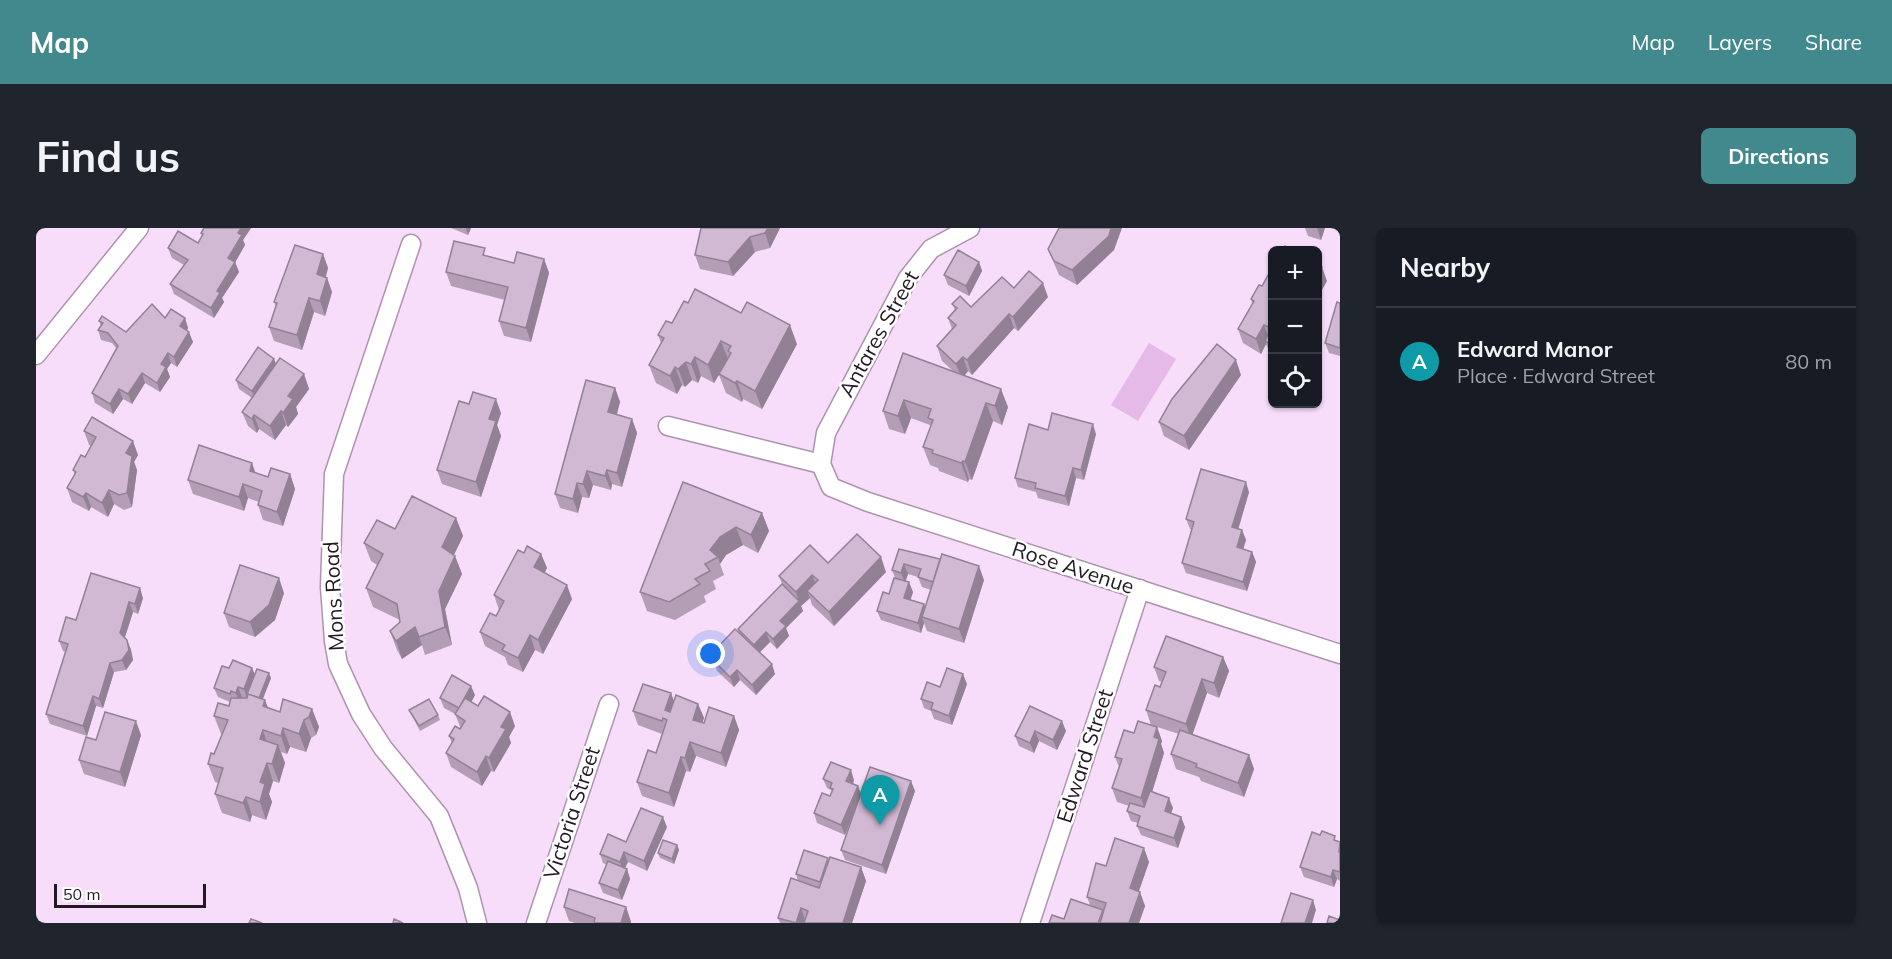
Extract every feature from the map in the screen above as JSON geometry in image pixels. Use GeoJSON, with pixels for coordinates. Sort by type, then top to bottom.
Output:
{"type":"FeatureCollection","features":[{"type":"Feature","properties":{"kind":"street"},"geometry":{"type":"LineString","coordinates":[[36,355],[139,228]]}},
{"type":"Feature","properties":{"kind":"street","name":"Antares Street"},"geometry":{"type":"LineString","coordinates":[[821,465],[824,442],[831,422],[908,278],[931,249],[970,228]]}},
{"type":"Feature","properties":{"kind":"street","name":"Mons Road"},"geometry":{"type":"LineString","coordinates":[[411,244],[334,474],[330,587],[334,641],[338,664],[361,714],[383,748],[439,816],[468,888],[477,923]]}},
{"type":"Feature","properties":{"kind":"street"},"geometry":{"type":"LineString","coordinates":[[668,426],[821,465]]}},
{"type":"Feature","properties":{"kind":"street","name":"Rose Avenue"},"geometry":{"type":"LineString","coordinates":[[821,465],[831,487],[839,492],[1140,589],[1339,649]]}},
{"type":"Feature","properties":{"kind":"street","name":"Edward Street"},"geometry":{"type":"LineString","coordinates":[[1030,923],[1140,589]]}},
{"type":"Feature","properties":{"kind":"street","name":"Victoria Street"},"geometry":{"type":"LineString","coordinates":[[536,923],[609,704]]}},
{"type":"Feature","properties":{"kind":"shaded area"},"geometry":{"type":"Polygon","coordinates":[[[1149,343],[1176,359],[1138,421],[1111,405],[1149,343]]]}},
{"type":"Feature","properties":{"kind":"building"},"geometry":{"type":"Polygon","coordinates":[[[204,228],[241,228],[238,233],[242,235],[228,258],[235,262],[217,291],[220,293],[211,308],[170,284],[188,260],[168,248],[178,231],[198,243],[204,228]]]}},
{"type":"Feature","properties":{"kind":"building"},"geometry":{"type":"Polygon","coordinates":[[[701,228],[768,228],[765,233],[750,237],[728,262],[695,255],[701,228]]]}},
{"type":"Feature","properties":{"kind":"building"},"geometry":{"type":"Polygon","coordinates":[[[1059,228],[1111,228],[1109,236],[1072,270],[1054,261],[1048,249],[1059,228]]]}},
{"type":"Feature","properties":{"kind":"building"},"geometry":{"type":"Polygon","coordinates":[[[454,241],[485,248],[483,255],[514,263],[517,252],[544,259],[526,328],[499,321],[508,287],[446,272],[454,241]]]}},
{"type":"Feature","properties":{"kind":"building"},"geometry":{"type":"Polygon","coordinates":[[[295,245],[323,254],[317,274],[327,278],[320,301],[309,298],[297,335],[269,327],[277,303],[274,302],[295,245]]]}},
{"type":"Feature","properties":{"kind":"building"},"geometry":{"type":"Polygon","coordinates":[[[958,250],[979,262],[966,286],[944,275],[958,250]]]}},
{"type":"Feature","properties":{"kind":"building"},"geometry":{"type":"Polygon","coordinates":[[[1029,271],[1043,283],[1013,317],[1009,314],[967,360],[963,357],[956,364],[937,346],[956,325],[948,318],[957,308],[952,304],[960,296],[971,307],[1002,277],[1014,288],[1029,271]]]}},
{"type":"Feature","properties":{"kind":"building"},"geometry":{"type":"Polygon","coordinates":[[[1268,275],[1268,327],[1264,325],[1256,339],[1238,329],[1254,301],[1251,299],[1259,285],[1262,286],[1268,275]]]}},
{"type":"Feature","properties":{"kind":"building"},"geometry":{"type":"Polygon","coordinates":[[[695,289],[741,313],[747,302],[790,325],[755,391],[719,374],[731,353],[728,351],[731,346],[721,341],[708,365],[695,357],[691,364],[686,362],[678,369],[675,367],[670,376],[649,365],[664,338],[658,335],[666,321],[672,323],[684,301],[688,303],[695,289]]]}},
{"type":"Feature","properties":{"kind":"building"},"geometry":{"type":"Polygon","coordinates":[[[1337,302],[1340,303],[1340,348],[1325,343],[1337,302]]]}},
{"type":"Feature","properties":{"kind":"building"},"geometry":{"type":"Polygon","coordinates":[[[152,304],[165,318],[171,309],[185,318],[180,326],[189,332],[174,357],[168,353],[161,364],[166,367],[157,383],[142,373],[128,394],[119,389],[110,404],[92,393],[118,346],[108,333],[98,330],[103,323],[99,321],[102,316],[126,332],[152,304]]]}},
{"type":"Feature","properties":{"kind":"building"},"geometry":{"type":"Polygon","coordinates":[[[1217,344],[1236,360],[1184,436],[1159,422],[1172,399],[1217,344]]]}},
{"type":"Feature","properties":{"kind":"building"},"geometry":{"type":"Polygon","coordinates":[[[258,347],[274,359],[252,391],[236,380],[258,347]]]}},
{"type":"Feature","properties":{"kind":"building"},"geometry":{"type":"Polygon","coordinates":[[[903,353],[1001,389],[995,406],[986,403],[965,462],[961,463],[932,453],[933,450],[923,447],[933,420],[928,418],[931,409],[904,400],[898,416],[883,411],[903,353]]]}},
{"type":"Feature","properties":{"kind":"building"},"geometry":{"type":"Polygon","coordinates":[[[280,358],[304,374],[288,396],[293,399],[270,426],[254,415],[252,419],[242,412],[280,358]]]}},
{"type":"Feature","properties":{"kind":"building"},"geometry":{"type":"Polygon","coordinates":[[[586,380],[615,388],[608,412],[632,419],[617,473],[607,470],[605,476],[587,471],[583,484],[577,483],[573,499],[555,494],[586,380]]]}},
{"type":"Feature","properties":{"kind":"building"},"geometry":{"type":"Polygon","coordinates":[[[473,392],[496,399],[489,419],[496,421],[476,482],[437,470],[459,401],[469,404],[473,392]]]}},
{"type":"Feature","properties":{"kind":"building"},"geometry":{"type":"Polygon","coordinates":[[[1052,413],[1093,424],[1081,470],[1073,468],[1065,496],[1035,488],[1036,483],[1015,478],[1029,424],[1048,430],[1052,413]]]}},
{"type":"Feature","properties":{"kind":"building"},"geometry":{"type":"Polygon","coordinates":[[[92,417],[133,441],[126,453],[132,456],[127,493],[119,495],[109,490],[102,503],[86,493],[83,497],[67,488],[76,472],[73,470],[81,455],[85,457],[96,437],[84,431],[92,417]]]}},
{"type":"Feature","properties":{"kind":"building"},"geometry":{"type":"Polygon","coordinates":[[[199,445],[252,463],[250,471],[268,477],[271,468],[290,474],[277,512],[258,505],[262,491],[243,484],[239,497],[188,480],[199,445]]]}},
{"type":"Feature","properties":{"kind":"building"},"geometry":{"type":"Polygon","coordinates":[[[1201,469],[1246,482],[1232,527],[1242,530],[1237,547],[1252,552],[1243,582],[1182,563],[1194,522],[1186,519],[1201,469]]]}},
{"type":"Feature","properties":{"kind":"building"},"geometry":{"type":"Polygon","coordinates":[[[683,482],[762,513],[751,535],[736,527],[720,537],[710,550],[718,557],[705,564],[710,571],[695,579],[700,584],[669,602],[640,592],[683,482]]]}},
{"type":"Feature","properties":{"kind":"building"},"geometry":{"type":"Polygon","coordinates":[[[412,496],[456,518],[442,547],[455,556],[439,591],[445,627],[419,637],[415,627],[396,641],[390,631],[400,622],[397,604],[366,588],[383,554],[364,543],[377,520],[395,529],[412,496]]]}},
{"type":"Feature","properties":{"kind":"building"},"geometry":{"type":"Polygon","coordinates":[[[857,534],[881,557],[829,612],[807,591],[818,580],[812,575],[796,592],[779,576],[810,545],[828,563],[857,534]]]}},
{"type":"Feature","properties":{"kind":"building"},"geometry":{"type":"Polygon","coordinates":[[[527,546],[541,554],[534,567],[567,585],[538,640],[530,635],[518,658],[502,650],[505,645],[480,632],[490,613],[496,616],[504,601],[494,595],[518,550],[524,553],[527,546]]]}},
{"type":"Feature","properties":{"kind":"building"},"geometry":{"type":"Polygon","coordinates":[[[899,549],[940,559],[933,582],[918,577],[921,569],[904,564],[901,573],[892,570],[899,549]]]}},
{"type":"Feature","properties":{"kind":"building"},"geometry":{"type":"Polygon","coordinates":[[[942,554],[979,566],[959,629],[922,617],[942,554]]]}},
{"type":"Feature","properties":{"kind":"building"},"geometry":{"type":"Polygon","coordinates":[[[240,565],[279,578],[269,605],[250,622],[224,613],[240,565]]]}},
{"type":"Feature","properties":{"kind":"building"},"geometry":{"type":"Polygon","coordinates":[[[91,573],[140,588],[135,604],[129,602],[120,633],[127,640],[129,650],[122,660],[110,663],[99,699],[93,696],[83,726],[46,714],[68,644],[59,641],[66,617],[76,620],[91,573]]]}},
{"type":"Feature","properties":{"kind":"building"},"geometry":{"type":"Polygon","coordinates":[[[894,578],[909,582],[904,598],[924,604],[918,623],[877,611],[883,592],[889,594],[894,578]]]}},
{"type":"Feature","properties":{"kind":"building"},"geometry":{"type":"Polygon","coordinates":[[[782,584],[799,601],[780,621],[786,626],[773,639],[766,632],[754,645],[738,629],[782,584]]]}},
{"type":"Feature","properties":{"kind":"building"},"geometry":{"type":"Polygon","coordinates":[[[735,629],[772,664],[752,685],[737,670],[730,677],[714,661],[719,656],[714,651],[735,629]]]}},
{"type":"Feature","properties":{"kind":"building"},"geometry":{"type":"Polygon","coordinates":[[[1166,636],[1223,657],[1214,683],[1202,679],[1186,724],[1146,710],[1155,685],[1160,687],[1166,672],[1154,667],[1166,636]]]}},
{"type":"Feature","properties":{"kind":"building"},"geometry":{"type":"Polygon","coordinates":[[[233,660],[252,668],[244,689],[238,687],[236,693],[231,691],[230,694],[214,688],[222,666],[229,668],[233,660]]]}},
{"type":"Feature","properties":{"kind":"building"},"geometry":{"type":"Polygon","coordinates":[[[947,668],[963,674],[949,716],[931,709],[933,703],[921,699],[927,682],[940,687],[947,668]]]}},
{"type":"Feature","properties":{"kind":"building"},"geometry":{"type":"Polygon","coordinates":[[[257,669],[269,673],[259,698],[247,694],[257,669]]]}},
{"type":"Feature","properties":{"kind":"building"},"geometry":{"type":"Polygon","coordinates":[[[452,675],[471,686],[459,708],[440,698],[452,675]]]}},
{"type":"Feature","properties":{"kind":"building"},"geometry":{"type":"Polygon","coordinates":[[[643,684],[671,693],[665,710],[670,712],[676,695],[698,704],[693,720],[704,723],[709,707],[734,716],[721,753],[690,742],[685,758],[681,757],[669,793],[637,782],[648,750],[656,753],[667,720],[663,718],[662,721],[633,711],[643,684]]]}},
{"type":"Feature","properties":{"kind":"building"},"geometry":{"type":"Polygon","coordinates":[[[248,694],[265,700],[263,706],[280,712],[283,699],[312,709],[309,717],[304,720],[299,734],[283,728],[281,736],[263,730],[260,739],[278,745],[272,764],[267,763],[260,782],[265,784],[260,802],[246,797],[243,803],[215,794],[223,768],[208,764],[211,753],[214,754],[228,720],[214,716],[218,703],[229,706],[231,698],[247,698],[248,694]]]}},
{"type":"Feature","properties":{"kind":"building"},"geometry":{"type":"Polygon","coordinates":[[[484,696],[510,712],[501,727],[506,729],[489,758],[486,756],[477,772],[446,753],[454,739],[449,736],[455,726],[460,729],[465,721],[455,714],[465,698],[478,706],[484,696]]]}},
{"type":"Feature","properties":{"kind":"building"},"geometry":{"type":"Polygon","coordinates":[[[429,699],[438,715],[419,726],[409,710],[429,699]]]}},
{"type":"Feature","properties":{"kind":"building"},"geometry":{"type":"Polygon","coordinates":[[[1030,706],[1062,721],[1053,740],[1035,731],[1030,743],[1015,736],[1030,706]]]}},
{"type":"Feature","properties":{"kind":"building"},"geometry":{"type":"Polygon","coordinates":[[[105,712],[136,721],[120,772],[79,760],[86,737],[96,740],[105,712]]]}},
{"type":"Feature","properties":{"kind":"building"},"geometry":{"type":"Polygon","coordinates":[[[1138,721],[1157,727],[1154,737],[1159,739],[1141,798],[1112,788],[1122,759],[1115,757],[1124,730],[1134,733],[1138,721]]]}},
{"type":"Feature","properties":{"kind":"building"},"geometry":{"type":"Polygon","coordinates":[[[1180,730],[1249,755],[1238,783],[1196,767],[1197,764],[1171,754],[1180,730]]]}},
{"type":"Feature","properties":{"kind":"building"},"geometry":{"type":"Polygon","coordinates":[[[831,762],[851,770],[846,781],[858,786],[841,825],[814,813],[822,793],[830,796],[833,789],[830,788],[832,783],[823,779],[831,762]]]}},
{"type":"Feature","properties":{"kind":"building"},"geometry":{"type":"Polygon","coordinates":[[[870,767],[911,781],[882,865],[841,850],[870,767]]]}},
{"type":"Feature","properties":{"kind":"building"},"geometry":{"type":"Polygon","coordinates":[[[1150,791],[1169,798],[1165,811],[1181,817],[1174,838],[1137,826],[1140,816],[1127,811],[1130,803],[1144,807],[1150,791]]]}},
{"type":"Feature","properties":{"kind":"building"},"geometry":{"type":"Polygon","coordinates":[[[641,808],[663,817],[644,861],[624,852],[620,862],[600,854],[608,834],[626,842],[641,808]]]}},
{"type":"Feature","properties":{"kind":"building"},"geometry":{"type":"Polygon","coordinates":[[[1322,831],[1335,836],[1334,840],[1340,842],[1340,872],[1333,870],[1331,877],[1300,867],[1312,832],[1320,835],[1322,831]]]}},
{"type":"Feature","properties":{"kind":"building"},"geometry":{"type":"Polygon","coordinates":[[[1115,838],[1144,848],[1130,888],[1140,892],[1129,923],[1100,923],[1106,903],[1087,897],[1096,863],[1106,866],[1115,838]]]}},
{"type":"Feature","properties":{"kind":"building"},"geometry":{"type":"Polygon","coordinates":[[[663,840],[677,845],[672,859],[658,853],[663,840]]]}},
{"type":"Feature","properties":{"kind":"building"},"geometry":{"type":"Polygon","coordinates":[[[804,850],[828,858],[820,882],[796,874],[804,850]]]}},
{"type":"Feature","properties":{"kind":"building"},"geometry":{"type":"Polygon","coordinates":[[[830,857],[861,867],[843,923],[804,923],[808,911],[801,908],[796,923],[778,918],[791,878],[819,888],[830,857]]]}},
{"type":"Feature","properties":{"kind":"building"},"geometry":{"type":"Polygon","coordinates":[[[608,861],[627,869],[618,890],[599,883],[608,861]]]}},
{"type":"Feature","properties":{"kind":"building"},"geometry":{"type":"Polygon","coordinates":[[[569,889],[626,907],[621,923],[594,923],[595,918],[564,907],[569,889]]]}},
{"type":"Feature","properties":{"kind":"building"},"geometry":{"type":"Polygon","coordinates":[[[1291,893],[1313,900],[1305,923],[1281,923],[1291,893]]]}},
{"type":"Feature","properties":{"kind":"building"},"geometry":{"type":"Polygon","coordinates":[[[1071,899],[1103,910],[1098,923],[1049,923],[1052,915],[1064,919],[1071,899]]]}},
{"type":"Feature","properties":{"kind":"building"},"geometry":{"type":"Polygon","coordinates":[[[1329,916],[1340,920],[1340,923],[1327,923],[1329,916]]]}},
{"type":"Feature","properties":{"kind":"building"},"geometry":{"type":"Polygon","coordinates":[[[251,919],[262,923],[249,923],[251,919]]]}},
{"type":"Feature","properties":{"kind":"place","name":"Edward Manor"},"geometry":{"type":"Point","coordinates":[880,825]}}]}
